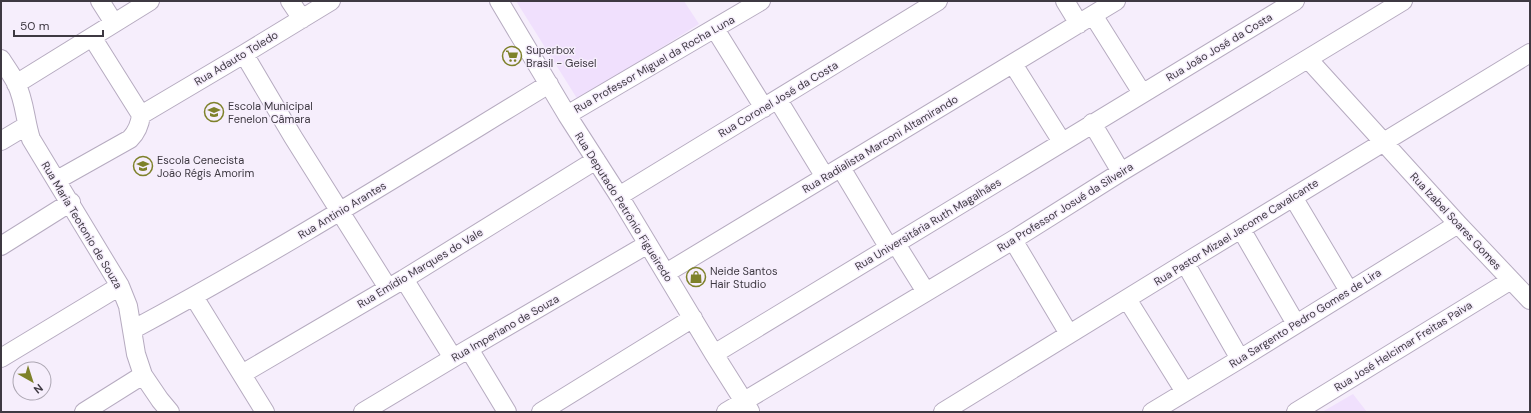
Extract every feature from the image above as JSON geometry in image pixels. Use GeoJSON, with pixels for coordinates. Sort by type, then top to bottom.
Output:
{"type":"FeatureCollection","features":[{"type":"Feature","properties":{"kind":"street"},"geometry":{"type":"LineString","coordinates":[[100,1],[114,23]]}},
{"type":"Feature","properties":{"kind":"street"},"geometry":{"type":"LineString","coordinates":[[16,84],[150,1]]}},
{"type":"Feature","properties":{"kind":"street"},"geometry":{"type":"LineString","coordinates":[[290,1],[302,19]]}},
{"type":"Feature","properties":{"kind":"street","name":"Rua Adauto Toledo"},"geometry":{"type":"LineString","coordinates":[[141,115],[331,1]]}},
{"type":"Feature","properties":{"kind":"street","name":"Rua Deputado Petrônio Figueiredo"},"geometry":{"type":"LineString","coordinates":[[499,1],[567,115],[619,196],[747,407]]}},
{"type":"Feature","properties":{"kind":"street","name":"Rua Professor Miguel da Rocha Luna"},"geometry":{"type":"LineString","coordinates":[[567,115],[761,1]]}},
{"type":"Feature","properties":{"kind":"street"},"geometry":{"type":"LineString","coordinates":[[1065,1],[1086,19],[1142,94]]}},
{"type":"Feature","properties":{"kind":"street","name":"Rua Radialista Marconi Altamirando"},"geometry":{"type":"LineString","coordinates":[[666,274],[1116,1]]}},
{"type":"Feature","properties":{"kind":"street","name":"Rua João José da Costa"},"geometry":{"type":"LineString","coordinates":[[1142,94],[1296,1]]}},
{"type":"Feature","properties":{"kind":"street","name":"Rua Professor Josué da Silveira"},"geometry":{"type":"LineString","coordinates":[[726,412],[747,407],[926,292],[1403,1]]}},
{"type":"Feature","properties":{"kind":"street","name":"Rua Coronel José da Costa"},"geometry":{"type":"LineString","coordinates":[[619,196],[771,104],[934,2]]}},
{"type":"Feature","properties":{"kind":"street"},"geometry":{"type":"LineString","coordinates":[[715,29],[826,177]]}},
{"type":"Feature","properties":{"kind":"street"},"geometry":{"type":"LineString","coordinates":[[57,180],[130,139],[138,129],[141,115],[92,37]]}},
{"type":"Feature","properties":{"kind":"street","name":"Rua Pastor Mizael Jacome Cavalcante"},"geometry":{"type":"LineString","coordinates":[[943,412],[1530,53]]}},
{"type":"Feature","properties":{"kind":"street"},"geometry":{"type":"LineString","coordinates":[[244,54],[388,288]]}},
{"type":"Feature","properties":{"kind":"street","name":"Rua Maria Teotonio de Souza"},"geometry":{"type":"LineString","coordinates":[[1,59],[16,84],[24,109],[26,126],[31,139],[71,202],[120,286],[128,306],[136,354],[143,375],[170,412]]}},
{"type":"Feature","properties":{"kind":"street","name":"Rua Izabel Soares Gomes"},"geometry":{"type":"LineString","coordinates":[[1308,59],[1458,224],[1530,300]]}},
{"type":"Feature","properties":{"kind":"street"},"geometry":{"type":"LineString","coordinates":[[1013,64],[1062,142]]}},
{"type":"Feature","properties":{"kind":"street","name":"Rua Antinio Arantes"},"geometry":{"type":"LineString","coordinates":[[132,330],[194,297],[340,211],[549,84]]}},
{"type":"Feature","properties":{"kind":"street","name":"Rua Universitária Ruth Magalhães"},"geometry":{"type":"LineString","coordinates":[[714,354],[1142,94]]}},
{"type":"Feature","properties":{"kind":"street"},"geometry":{"type":"LineString","coordinates":[[1092,123],[1121,172]]}},
{"type":"Feature","properties":{"kind":"street"},"geometry":{"type":"LineString","coordinates":[[1,142],[26,126]]}},
{"type":"Feature","properties":{"kind":"street","name":"Rua Emídio Marques do Vale"},"geometry":{"type":"LineString","coordinates":[[242,374],[404,279],[596,160]]}},
{"type":"Feature","properties":{"kind":"street"},"geometry":{"type":"LineString","coordinates":[[841,168],[893,246],[926,292]]}},
{"type":"Feature","properties":{"kind":"street"},"geometry":{"type":"LineString","coordinates":[[1293,197],[1349,291]]}},
{"type":"Feature","properties":{"kind":"street"},"geometry":{"type":"LineString","coordinates":[[1,246],[71,202]]}},
{"type":"Feature","properties":{"kind":"street","name":"Rua Sargento Pedro Gomes de Lira"},"geometry":{"type":"LineString","coordinates":[[1152,412],[1458,224]]}},
{"type":"Feature","properties":{"kind":"street"},"geometry":{"type":"LineString","coordinates":[[1241,230],[1296,324]]}},
{"type":"Feature","properties":{"kind":"street"},"geometry":{"type":"LineString","coordinates":[[1013,240],[1069,334]]}},
{"type":"Feature","properties":{"kind":"street","name":"Rua Imperiano de Souza"},"geometry":{"type":"LineString","coordinates":[[363,412],[648,244]]}},
{"type":"Feature","properties":{"kind":"street"},"geometry":{"type":"LineString","coordinates":[[1185,263],[1240,359]]}},
{"type":"Feature","properties":{"kind":"street"},"geometry":{"type":"LineString","coordinates":[[404,279],[453,358]]}},
{"type":"Feature","properties":{"kind":"street","name":"Rua José Helcimar Freitas Paiva"},"geometry":{"type":"LineString","coordinates":[[1296,412],[1511,280]]}},
{"type":"Feature","properties":{"kind":"street"},"geometry":{"type":"LineString","coordinates":[[1,358],[120,286]]}},
{"type":"Feature","properties":{"kind":"street"},"geometry":{"type":"LineString","coordinates":[[194,297],[265,412]]}},
{"type":"Feature","properties":{"kind":"street"},"geometry":{"type":"LineString","coordinates":[[1127,299],[1185,392]]}},
{"type":"Feature","properties":{"kind":"street"},"geometry":{"type":"LineString","coordinates":[[541,412],[693,318]]}},
{"type":"Feature","properties":{"kind":"street"},"geometry":{"type":"LineString","coordinates":[[470,348],[507,412]]}},
{"type":"Feature","properties":{"kind":"street"},"geometry":{"type":"LineString","coordinates":[[84,412],[143,375]]}},
{"type":"Feature","properties":{"kind":"shaded area"},"geometry":{"type":"Polygon","coordinates":[[[516,1],[684,1],[699,24],[578,100],[516,1]]]}},
{"type":"Feature","properties":{"kind":"shaded area"},"geometry":{"type":"Polygon","coordinates":[[[1353,394],[1367,412],[1322,412],[1353,394]]]}},
{"type":"Feature","properties":{"kind":"place","name":"Superbox Brasil - Geisel"},"geometry":{"type":"Point","coordinates":[512,56]}},
{"type":"Feature","properties":{"kind":"place","name":"Escola Municipal Fenelon Câmara"},"geometry":{"type":"Point","coordinates":[214,112]}},
{"type":"Feature","properties":{"kind":"place","name":"Escola Cenecista João Régis Amorim"},"geometry":{"type":"Point","coordinates":[143,166]}},
{"type":"Feature","properties":{"kind":"place","name":"Neide Santos Hair Studio"},"geometry":{"type":"Point","coordinates":[696,277]}}]}
